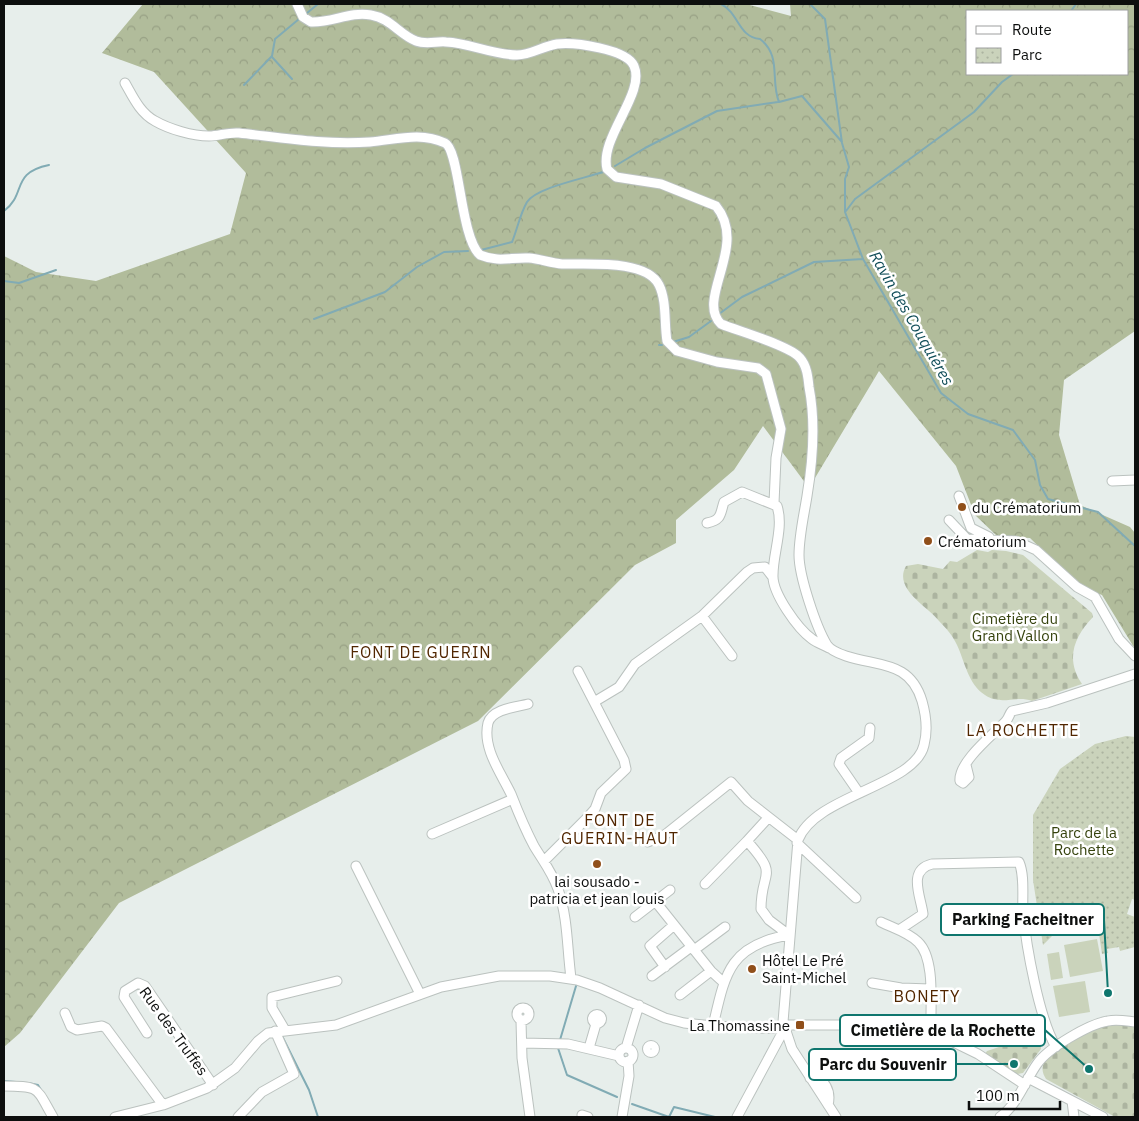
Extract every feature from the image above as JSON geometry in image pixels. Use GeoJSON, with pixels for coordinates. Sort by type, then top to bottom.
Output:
{"type":"FeatureCollection","features":[{"type":"Feature","properties":{"kind":"street"},"geometry":{"type":"LineString","coordinates":[[297,4],[303,17],[311,22],[357,14],[372,15],[385,20],[415,41],[422,43],[456,43],[514,55],[558,44],[570,44],[624,54],[633,63],[636,83],[606,155],[607,169],[616,177],[661,184],[716,206],[726,228],[728,251],[712,306],[715,318],[721,324],[791,352],[801,358],[804,365],[810,391],[813,424],[810,480],[799,563],[806,593],[830,648]]}},
{"type":"Feature","properties":{"kind":"street"},"geometry":{"type":"LineString","coordinates":[[125,83],[140,108],[155,121],[175,129],[208,136],[238,133],[280,137],[309,143],[371,142],[402,136],[444,142],[453,152],[456,180],[472,243],[480,255],[503,261],[528,258],[560,264],[614,266],[639,269],[650,274],[661,289],[667,341],[670,346],[677,351],[717,362],[758,368],[766,374],[781,429],[776,458],[774,503],[778,512],[772,576]]}},
{"type":"Feature","properties":{"kind":"street"},"geometry":{"type":"LineString","coordinates":[[1112,481],[1135,480]]}},
{"type":"Feature","properties":{"kind":"street"},"geometry":{"type":"LineString","coordinates":[[707,523],[720,517],[724,502],[742,492],[774,503]]}},
{"type":"Feature","properties":{"kind":"street"},"geometry":{"type":"LineString","coordinates":[[959,496],[971,528],[993,539]]}},
{"type":"Feature","properties":{"kind":"street"},"geometry":{"type":"LineString","coordinates":[[949,520],[965,538],[1016,541],[1029,546],[1076,587],[1094,596],[1119,639],[1135,656]]}},
{"type":"Feature","properties":{"kind":"street"},"geometry":{"type":"LineString","coordinates":[[594,702],[618,687],[635,664],[702,616],[742,576],[753,568],[767,568],[788,612],[810,638],[855,659],[903,671],[916,685],[926,715],[926,739],[918,758],[910,766],[811,821],[802,831],[798,841],[783,934],[785,1028],[792,1049],[836,1117]]}},
{"type":"Feature","properties":{"kind":"street"},"geometry":{"type":"LineString","coordinates":[[702,616],[732,656]]}},
{"type":"Feature","properties":{"kind":"street"},"geometry":{"type":"LineString","coordinates":[[545,860],[595,809],[604,790],[626,771],[624,760],[578,671]]}},
{"type":"Feature","properties":{"kind":"street"},"geometry":{"type":"LineString","coordinates":[[966,765],[1012,711],[1047,703],[1135,674]]}},
{"type":"Feature","properties":{"kind":"street"},"geometry":{"type":"LineString","coordinates":[[528,704],[497,713],[488,722],[491,752],[525,830],[545,860],[564,904],[571,978]]}},
{"type":"Feature","properties":{"kind":"street"},"geometry":{"type":"LineString","coordinates":[[859,793],[839,764],[841,758],[868,738],[870,728]]}},
{"type":"Feature","properties":{"kind":"street"},"geometry":{"type":"LineString","coordinates":[[648,842],[666,834],[731,782],[768,818],[798,841],[856,898]]}},
{"type":"Feature","properties":{"kind":"street"},"geometry":{"type":"LineString","coordinates":[[432,834],[513,799]]}},
{"type":"Feature","properties":{"kind":"street"},"geometry":{"type":"LineString","coordinates":[[705,884],[768,818]]}},
{"type":"Feature","properties":{"kind":"street"},"geometry":{"type":"LineString","coordinates":[[747,841],[764,861],[767,869],[761,909],[783,934]]}},
{"type":"Feature","properties":{"kind":"street"},"geometry":{"type":"LineString","coordinates":[[899,930],[923,914],[916,884],[920,872],[925,866],[932,864],[1018,861],[1025,922],[1039,998],[1047,1028],[1056,1047]]}},
{"type":"Feature","properties":{"kind":"street"},"geometry":{"type":"LineString","coordinates":[[356,866],[420,994]]}},
{"type":"Feature","properties":{"kind":"street"},"geometry":{"type":"LineString","coordinates":[[635,917],[670,890]]}},
{"type":"Feature","properties":{"kind":"street"},"geometry":{"type":"LineString","coordinates":[[656,901],[711,971],[723,982]]}},
{"type":"Feature","properties":{"kind":"street"},"geometry":{"type":"LineString","coordinates":[[881,922],[899,930],[918,942],[926,952],[930,964],[931,1032]]}},
{"type":"Feature","properties":{"kind":"street"},"geometry":{"type":"LineString","coordinates":[[665,967],[650,946],[674,925]]}},
{"type":"Feature","properties":{"kind":"street"},"geometry":{"type":"LineString","coordinates":[[652,976],[725,927]]}},
{"type":"Feature","properties":{"kind":"street"},"geometry":{"type":"LineString","coordinates":[[713,1026],[723,982],[729,970],[745,951],[783,934]]}},
{"type":"Feature","properties":{"kind":"street"},"geometry":{"type":"LineString","coordinates":[[680,995],[711,971]]}},
{"type":"Feature","properties":{"kind":"street"},"geometry":{"type":"LineString","coordinates":[[116,1117],[163,1105],[214,1084],[239,1064],[261,1037],[275,1031],[342,1024],[420,994],[471,980],[527,975],[571,978],[600,988],[672,1020],[713,1026],[785,1028],[877,1025],[931,1032],[978,1054],[1026,1081],[1103,1117]]}},
{"type":"Feature","properties":{"kind":"street"},"geometry":{"type":"LineString","coordinates":[[285,1030],[272,1008],[272,998],[337,981]]}},
{"type":"Feature","properties":{"kind":"street","name":"Rue des Truffes"},"geometry":{"type":"LineString","coordinates":[[147,1034],[124,997],[125,991],[138,983],[145,986],[214,1084]]}},
{"type":"Feature","properties":{"kind":"street"},"geometry":{"type":"LineString","coordinates":[[872,983],[901,988],[930,989]]}},
{"type":"Feature","properties":{"kind":"street"},"geometry":{"type":"LineString","coordinates":[[619,1056],[621,1050],[626,1048],[639,1005]]}},
{"type":"Feature","properties":{"kind":"street"},"geometry":{"type":"LineString","coordinates":[[65,1013],[74,1029],[82,1031],[102,1026],[106,1028],[163,1105]]}},
{"type":"Feature","properties":{"kind":"street"},"geometry":{"type":"LineString","coordinates":[[521,1020],[530,1117]]}},
{"type":"Feature","properties":{"kind":"street"},"geometry":{"type":"LineString","coordinates":[[1000,1117],[1012,1105],[1042,1058],[1056,1047],[1104,1022],[1135,1022]]}},
{"type":"Feature","properties":{"kind":"street"},"geometry":{"type":"LineString","coordinates":[[589,1048],[596,1024]]}},
{"type":"Feature","properties":{"kind":"street"},"geometry":{"type":"LineString","coordinates":[[738,1117],[785,1028]]}},
{"type":"Feature","properties":{"kind":"street"},"geometry":{"type":"LineString","coordinates":[[238,1117],[262,1092],[294,1074],[275,1031]]}},
{"type":"Feature","properties":{"kind":"street"},"geometry":{"type":"LineString","coordinates":[[522,1043],[562,1043],[619,1056],[622,1060],[649,1052]]}},
{"type":"Feature","properties":{"kind":"street"},"geometry":{"type":"LineString","coordinates":[[622,1117],[631,1058],[630,1050],[626,1048]]}},
{"type":"Feature","properties":{"kind":"street"},"geometry":{"type":"LineString","coordinates":[[4,1086],[22,1086],[37,1090],[42,1095],[53,1117]]}},
{"type":"Feature","properties":{"kind":"street"},"geometry":{"type":"LineString","coordinates":[[1072,1101],[1074,1117]]}},
{"type":"Feature","properties":{"kind":"green space"},"geometry":{"type":"Polygon","coordinates":[[[143,4],[746,4],[791,16],[790,4],[1135,4],[1135,331],[1064,380],[1059,435],[1080,505],[1130,527],[1135,533],[1135,649],[1102,595],[1079,586],[1030,538],[997,536],[975,515],[956,466],[879,371],[809,488],[763,426],[734,470],[676,520],[676,543],[635,565],[478,721],[119,903],[20,1033],[4,1047],[4,256],[36,272],[96,281],[230,234],[246,173],[154,72],[102,53],[143,4]]]}},
{"type":"Feature","properties":{"kind":"green space","name":"Cimetière du Grand Vallon"},"geometry":{"type":"Polygon","coordinates":[[[977,550],[988,552],[992,550],[1006,551],[1023,555],[1092,613],[1093,617],[1081,632],[1074,649],[1074,666],[1082,684],[1032,701],[1026,699],[997,700],[985,695],[975,685],[953,638],[934,615],[908,590],[903,574],[906,566],[918,564],[943,569],[950,561],[957,562],[977,550]]]}},
{"type":"Feature","properties":{"kind":"green space","name":"Parc de la Rochette"},"geometry":{"type":"Polygon","coordinates":[[[1126,736],[1135,737],[1135,900],[1132,899],[1127,914],[1135,917],[1135,947],[1120,951],[1119,947],[1107,949],[1108,953],[1102,954],[1098,927],[1052,936],[1043,945],[1033,880],[1033,815],[1060,769],[1095,744],[1126,736]]]}},
{"type":"Feature","properties":{"kind":"green space"},"geometry":{"type":"Polygon","coordinates":[[[1097,939],[1103,971],[1070,977],[1064,945],[1097,939]]]}},
{"type":"Feature","properties":{"kind":"green space"},"geometry":{"type":"Polygon","coordinates":[[[1059,952],[1063,978],[1051,980],[1047,954],[1059,952]]]}},
{"type":"Feature","properties":{"kind":"green space"},"geometry":{"type":"Polygon","coordinates":[[[1085,981],[1090,1012],[1059,1017],[1053,986],[1085,981]]]}},
{"type":"Feature","properties":{"kind":"green space"},"geometry":{"type":"Polygon","coordinates":[[[1117,1024],[1135,1026],[1135,1117],[1115,1117],[1046,1079],[1043,1071],[1044,1063],[1063,1048],[1099,1027],[1117,1024]]]}},
{"type":"Feature","properties":{"kind":"green space"},"geometry":{"type":"Polygon","coordinates":[[[1008,1044],[1041,1046],[1041,1049],[1023,1073],[1011,1075],[985,1054],[987,1051],[1008,1044]]]}},
{"type":"Feature","properties":{"kind":"waterway"},"geometry":{"type":"LineString","coordinates":[[307,13],[318,4]]}},
{"type":"Feature","properties":{"kind":"waterway"},"geometry":{"type":"LineString","coordinates":[[721,4],[732,13],[747,34],[760,39],[767,46],[773,61],[779,102],[802,96],[842,142]]}},
{"type":"Feature","properties":{"kind":"waterway","name":"Ravin des Couquiéres"},"geometry":{"type":"LineString","coordinates":[[810,4],[825,19],[842,143],[849,167],[845,179],[845,212],[863,259],[941,393],[968,414],[1013,430],[1035,460],[1040,485],[1048,499],[1098,512],[1135,546]]}},
{"type":"Feature","properties":{"kind":"waterway"},"geometry":{"type":"LineString","coordinates":[[1072,10],[1076,4]]}},
{"type":"Feature","properties":{"kind":"waterway"},"geometry":{"type":"LineString","coordinates":[[244,85],[272,56],[275,39],[299,19]]}},
{"type":"Feature","properties":{"kind":"waterway"},"geometry":{"type":"LineString","coordinates":[[272,57],[292,79]]}},
{"type":"Feature","properties":{"kind":"waterway"},"geometry":{"type":"LineString","coordinates":[[846,211],[855,199],[974,112],[1002,82],[1012,75]]}},
{"type":"Feature","properties":{"kind":"waterway"},"geometry":{"type":"LineString","coordinates":[[615,166],[645,148],[717,111],[778,102]]}},
{"type":"Feature","properties":{"kind":"waterway"},"geometry":{"type":"LineString","coordinates":[[4,211],[15,198],[29,173],[49,165]]}},
{"type":"Feature","properties":{"kind":"waterway"},"geometry":{"type":"LineString","coordinates":[[481,250],[512,242],[520,217],[527,202],[532,197],[551,187],[606,171]]}},
{"type":"Feature","properties":{"kind":"waterway"},"geometry":{"type":"LineString","coordinates":[[314,319],[385,292],[417,267],[444,252],[468,251]]}},
{"type":"Feature","properties":{"kind":"waterway"},"geometry":{"type":"LineString","coordinates":[[719,314],[742,297],[814,262],[863,259]]}},
{"type":"Feature","properties":{"kind":"waterway"},"geometry":{"type":"LineString","coordinates":[[4,281],[19,283],[56,270]]}},
{"type":"Feature","properties":{"kind":"waterway"},"geometry":{"type":"LineString","coordinates":[[673,342],[689,337],[711,321]]}},
{"type":"Feature","properties":{"kind":"waterway"},"geometry":{"type":"LineString","coordinates":[[560,1040],[576,986]]}},
{"type":"Feature","properties":{"kind":"waterway"},"geometry":{"type":"LineString","coordinates":[[282,1036],[309,1090],[318,1117]]}},
{"type":"Feature","properties":{"kind":"waterway"},"geometry":{"type":"LineString","coordinates":[[558,1048],[567,1075],[617,1097]]}},
{"type":"Feature","properties":{"kind":"waterway"},"geometry":{"type":"LineString","coordinates":[[4,1081],[16,1082]]}},
{"type":"Feature","properties":{"kind":"waterway"},"geometry":{"type":"LineString","coordinates":[[28,1083],[38,1085],[41,1090]]}},
{"type":"Feature","properties":{"kind":"waterway"},"geometry":{"type":"LineString","coordinates":[[632,1104],[669,1117],[674,1107],[715,1117]]}},
{"type":"Feature","properties":{"kind":"place","name":"du Crématorium"},"geometry":{"type":"Point","coordinates":[962,507]}},
{"type":"Feature","properties":{"kind":"place","name":"Crématorium"},"geometry":{"type":"Point","coordinates":[928,541]}},
{"type":"Feature","properties":{"kind":"place","name":"lai sousado - patricia et jean louis"},"geometry":{"type":"Point","coordinates":[597,864]}},
{"type":"Feature","properties":{"kind":"place","name":"Hôtel Le Pré Saint-Michel"},"geometry":{"type":"Point","coordinates":[752,969]}},
{"type":"Feature","properties":{"kind":"place","name":"Parking Facheitner"},"geometry":{"type":"Point","coordinates":[1108,993]}},
{"type":"Feature","properties":{"kind":"place","name":"La Thomassine"},"geometry":{"type":"Point","coordinates":[800,1025]}},
{"type":"Feature","properties":{"kind":"place","name":"Parc du Souvenir"},"geometry":{"type":"Point","coordinates":[1014,1064]}},
{"type":"Feature","properties":{"kind":"place","name":"Cimetière de la Rochette"},"geometry":{"type":"Point","coordinates":[1089,1069]}},
{"type":"Feature","properties":{"kind":"district","name":"FONT DE GUERIN"},"geometry":{"type":"Point","coordinates":[421,652]}},
{"type":"Feature","properties":{"kind":"district","name":"LA ROCHETTE"},"geometry":{"type":"Point","coordinates":[1023,730]}},
{"type":"Feature","properties":{"kind":"district","name":"FONT DE GUERIN-HAUT"},"geometry":{"type":"Point","coordinates":[620,829]}},
{"type":"Feature","properties":{"kind":"district","name":"BONETY"},"geometry":{"type":"Point","coordinates":[927,996]}}]}
